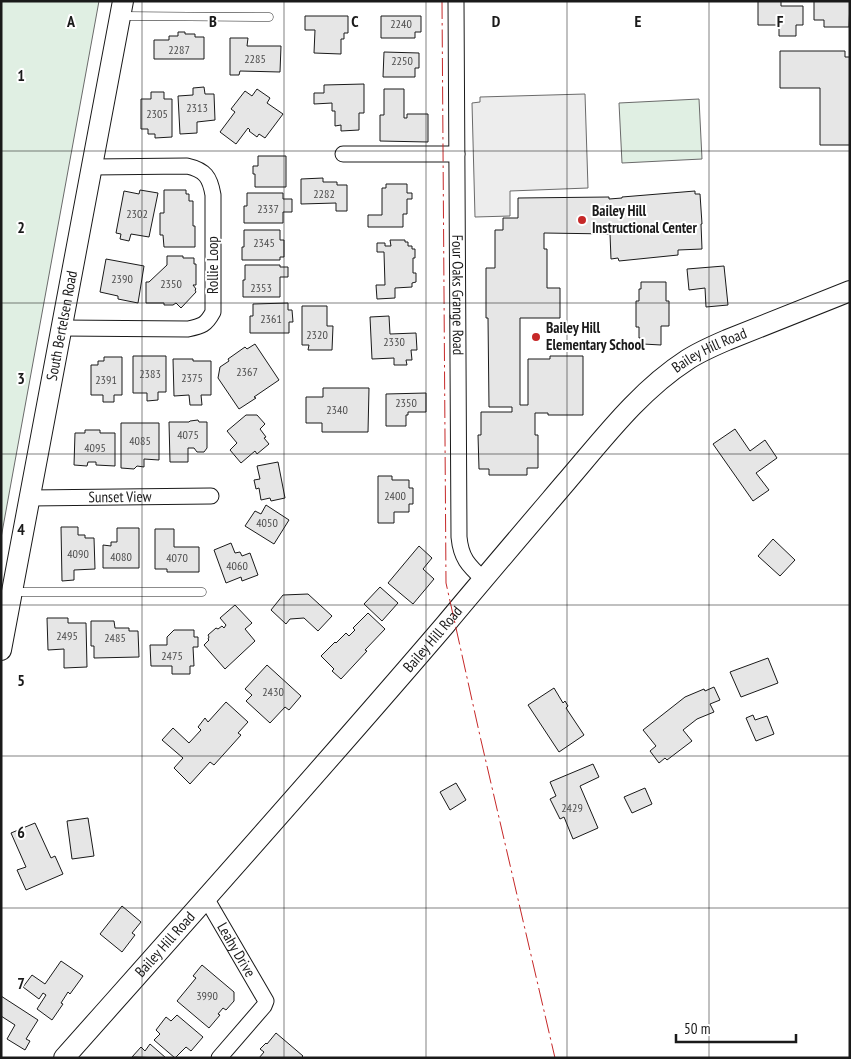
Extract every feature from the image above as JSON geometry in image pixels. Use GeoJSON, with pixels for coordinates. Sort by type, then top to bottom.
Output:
{"type":"FeatureCollection","features":[{"type":"Feature","properties":{"kind":"main road","name":"South Bertelsen Road"},"geometry":{"type":"LineString","coordinates":[[1,650],[121,9]]}},
{"type":"Feature","properties":{"kind":"main road","name":"Bailey Hill Road"},"geometry":{"type":"LineString","coordinates":[[64,1058],[426,647],[615,425],[651,387],[689,358],[727,340],[850,292]]}},
{"type":"Feature","properties":{"kind":"street","name":"Four Oaks Grange Road"},"geometry":{"type":"LineString","coordinates":[[456,1],[458,537],[463,557],[483,579]]}},
{"type":"Feature","properties":{"kind":"street"},"geometry":{"type":"LineString","coordinates":[[343,154],[457,154]]}},
{"type":"Feature","properties":{"kind":"street","name":"Rollie Loop"},"geometry":{"type":"LineString","coordinates":[[61,328],[188,329],[199,327],[208,322],[213,312],[213,195],[211,184],[206,176],[197,169],[187,166],[92,167]]}},
{"type":"Feature","properties":{"kind":"street","name":"Sunset View"},"geometry":{"type":"LineString","coordinates":[[29,498],[212,496]]}},
{"type":"Feature","properties":{"kind":"street","name":"Leahy Drive"},"geometry":{"type":"LineString","coordinates":[[206,898],[266,1001],[264,1006],[219,1058]]}},
{"type":"Feature","properties":{"kind":"lane"},"geometry":{"type":"LineString","coordinates":[[121,9],[269,17]]}},
{"type":"Feature","properties":{"kind":"lane"},"geometry":{"type":"LineString","coordinates":[[12,592],[202,592]]}},
{"type":"Feature","properties":{"kind":"green space"},"geometry":{"type":"Polygon","coordinates":[[[1,1],[99,1],[1,538],[1,1]]]}},
{"type":"Feature","properties":{"kind":"green space"},"geometry":{"type":"Polygon","coordinates":[[[699,99],[702,159],[622,163],[619,103],[699,99]]]}},
{"type":"Feature","properties":{"kind":"shaded area"},"geometry":{"type":"Polygon","coordinates":[[[585,94],[588,188],[510,191],[510,216],[475,217],[472,103],[480,102],[480,97],[585,94]]]}},
{"type":"Feature","properties":{"kind":"building"},"geometry":{"type":"Polygon","coordinates":[[[758,1],[781,1],[781,6],[803,6],[803,25],[796,25],[796,36],[779,36],[779,25],[758,25],[758,1]]]}},
{"type":"Feature","properties":{"kind":"building"},"geometry":{"type":"Polygon","coordinates":[[[814,1],[850,1],[849,27],[824,27],[824,20],[814,20],[814,1]]]}},
{"type":"Feature","properties":{"kind":"building"},"geometry":{"type":"Polygon","coordinates":[[[305,16],[348,16],[348,33],[344,33],[344,39],[341,39],[341,54],[314,53],[315,30],[305,30],[305,16]]]}},
{"type":"Feature","properties":{"kind":"building"},"geometry":{"type":"Polygon","coordinates":[[[381,16],[421,16],[421,32],[415,32],[415,38],[381,38],[381,16]]]}},
{"type":"Feature","properties":{"kind":"building"},"geometry":{"type":"Polygon","coordinates":[[[178,32],[195,34],[195,37],[204,37],[204,59],[154,59],[154,40],[169,40],[169,36],[178,36],[178,32]]]}},
{"type":"Feature","properties":{"kind":"building"},"geometry":{"type":"Polygon","coordinates":[[[230,38],[248,38],[247,46],[281,46],[280,72],[240,71],[239,75],[230,75],[230,38]]]}},
{"type":"Feature","properties":{"kind":"building"},"geometry":{"type":"Polygon","coordinates":[[[780,51],[845,51],[845,57],[850,57],[850,145],[820,145],[820,88],[780,88],[780,51]]]}},
{"type":"Feature","properties":{"kind":"building"},"geometry":{"type":"Polygon","coordinates":[[[384,52],[419,53],[419,68],[415,68],[415,77],[383,77],[384,52]]]}},
{"type":"Feature","properties":{"kind":"building"},"geometry":{"type":"Polygon","coordinates":[[[364,84],[364,113],[359,113],[359,130],[341,131],[341,125],[335,126],[335,111],[332,111],[332,103],[314,104],[314,93],[324,93],[324,85],[364,84]]]}},
{"type":"Feature","properties":{"kind":"building"},"geometry":{"type":"Polygon","coordinates":[[[204,87],[205,94],[214,94],[215,120],[197,122],[197,133],[180,134],[178,96],[193,95],[193,88],[204,87]]]}},
{"type":"Feature","properties":{"kind":"building"},"geometry":{"type":"Polygon","coordinates":[[[257,89],[270,98],[267,103],[283,114],[265,138],[259,134],[257,137],[248,128],[236,144],[220,132],[235,112],[231,109],[245,91],[252,96],[257,89]]]}},
{"type":"Feature","properties":{"kind":"building"},"geometry":{"type":"Polygon","coordinates":[[[384,89],[404,89],[404,118],[407,118],[407,114],[428,114],[428,142],[380,141],[380,115],[384,115],[384,89]]]}},
{"type":"Feature","properties":{"kind":"building"},"geometry":{"type":"Polygon","coordinates":[[[151,92],[164,92],[164,99],[172,99],[172,137],[155,138],[155,134],[148,134],[148,129],[141,129],[141,99],[151,99],[151,92]]]}},
{"type":"Feature","properties":{"kind":"building"},"geometry":{"type":"Polygon","coordinates":[[[258,156],[286,156],[286,187],[255,187],[253,166],[258,166],[258,156]]]}},
{"type":"Feature","properties":{"kind":"building"},"geometry":{"type":"Polygon","coordinates":[[[323,178],[323,182],[337,182],[337,185],[347,185],[347,211],[336,211],[336,203],[301,204],[301,179],[323,178]]]}},
{"type":"Feature","properties":{"kind":"building"},"geometry":{"type":"Polygon","coordinates":[[[386,184],[407,184],[407,193],[412,193],[412,199],[407,199],[407,214],[403,214],[403,227],[368,227],[368,215],[382,215],[382,188],[386,188],[386,184]]]}},
{"type":"Feature","properties":{"kind":"building"},"geometry":{"type":"Polygon","coordinates":[[[140,190],[158,193],[149,237],[131,234],[129,241],[120,239],[121,234],[116,233],[124,191],[139,194],[140,190]]]}},
{"type":"Feature","properties":{"kind":"building"},"geometry":{"type":"Polygon","coordinates":[[[164,190],[186,190],[186,194],[189,194],[189,201],[193,201],[195,247],[164,247],[163,235],[160,235],[160,213],[164,213],[164,190]]]}},
{"type":"Feature","properties":{"kind":"building"},"geometry":{"type":"Polygon","coordinates":[[[695,191],[695,194],[700,194],[702,249],[678,250],[678,255],[619,261],[618,258],[611,259],[610,234],[544,233],[544,249],[547,249],[547,288],[560,288],[560,318],[520,318],[520,405],[528,405],[528,359],[550,359],[550,356],[583,356],[583,415],[535,413],[535,435],[538,435],[538,468],[527,468],[527,475],[489,475],[489,469],[479,469],[478,435],[481,435],[481,412],[512,412],[512,407],[489,407],[486,268],[495,268],[495,230],[503,230],[503,218],[518,218],[518,198],[609,197],[609,199],[695,191]]]}},
{"type":"Feature","properties":{"kind":"building"},"geometry":{"type":"Polygon","coordinates":[[[247,193],[283,193],[283,199],[292,199],[292,212],[283,212],[283,223],[244,223],[244,206],[247,206],[247,193]]]}},
{"type":"Feature","properties":{"kind":"building"},"geometry":{"type":"Polygon","coordinates":[[[244,230],[280,230],[280,240],[284,240],[284,257],[280,257],[280,260],[242,260],[244,230]]]}},
{"type":"Feature","properties":{"kind":"building"},"geometry":{"type":"Polygon","coordinates":[[[390,240],[405,240],[405,242],[408,242],[408,246],[412,246],[412,249],[415,249],[413,273],[416,273],[416,282],[412,283],[412,287],[395,288],[395,298],[377,299],[376,285],[385,285],[384,252],[377,252],[377,243],[385,243],[385,246],[391,246],[390,240]]]}},
{"type":"Feature","properties":{"kind":"building"},"geometry":{"type":"Polygon","coordinates":[[[167,256],[194,258],[194,264],[196,264],[196,285],[193,285],[196,292],[181,308],[176,303],[164,305],[164,303],[146,303],[146,282],[149,282],[167,265],[167,256]]]}},
{"type":"Feature","properties":{"kind":"building"},"geometry":{"type":"Polygon","coordinates":[[[106,259],[144,266],[138,303],[118,299],[118,296],[100,292],[106,259]]]}},
{"type":"Feature","properties":{"kind":"building"},"geometry":{"type":"Polygon","coordinates":[[[245,265],[280,265],[280,267],[288,267],[288,277],[280,277],[280,297],[243,297],[245,265]]]}},
{"type":"Feature","properties":{"kind":"building"},"geometry":{"type":"Polygon","coordinates":[[[724,266],[728,305],[706,307],[705,288],[689,290],[687,269],[724,266]]]}},
{"type":"Feature","properties":{"kind":"building"},"geometry":{"type":"Polygon","coordinates":[[[641,282],[666,282],[666,301],[669,301],[669,326],[661,326],[661,345],[643,344],[643,338],[639,338],[639,327],[636,327],[636,301],[639,301],[641,282]]]}},
{"type":"Feature","properties":{"kind":"building"},"geometry":{"type":"Polygon","coordinates":[[[288,303],[288,310],[292,310],[293,322],[289,322],[289,333],[250,333],[250,316],[253,316],[253,304],[288,303]]]}},
{"type":"Feature","properties":{"kind":"building"},"geometry":{"type":"Polygon","coordinates":[[[302,306],[327,306],[327,326],[333,326],[332,350],[308,350],[309,345],[302,345],[302,306]]]}},
{"type":"Feature","properties":{"kind":"building"},"geometry":{"type":"Polygon","coordinates":[[[389,316],[390,334],[416,333],[417,350],[411,350],[412,360],[406,360],[407,365],[394,365],[394,358],[372,359],[370,317],[389,316]]]}},
{"type":"Feature","properties":{"kind":"building"},"geometry":{"type":"Polygon","coordinates":[[[255,344],[279,380],[239,409],[218,378],[220,367],[245,347],[247,349],[255,344]]]}},
{"type":"Feature","properties":{"kind":"building"},"geometry":{"type":"Polygon","coordinates":[[[133,356],[166,356],[166,392],[158,392],[158,400],[147,401],[147,393],[133,393],[133,356]]]}},
{"type":"Feature","properties":{"kind":"building"},"geometry":{"type":"Polygon","coordinates":[[[104,357],[122,357],[122,395],[114,395],[114,402],[103,402],[103,395],[91,395],[91,365],[98,365],[98,361],[104,361],[104,357]]]}},
{"type":"Feature","properties":{"kind":"building"},"geometry":{"type":"Polygon","coordinates":[[[173,359],[211,361],[211,395],[201,395],[202,405],[190,405],[189,395],[174,396],[173,359]]]}},
{"type":"Feature","properties":{"kind":"building"},"geometry":{"type":"Polygon","coordinates":[[[323,388],[369,388],[368,432],[322,432],[322,423],[306,423],[306,397],[323,397],[323,388]]]}},
{"type":"Feature","properties":{"kind":"building"},"geometry":{"type":"Polygon","coordinates":[[[426,393],[426,412],[408,412],[408,415],[406,415],[406,426],[386,426],[386,394],[426,393]]]}},
{"type":"Feature","properties":{"kind":"building"},"geometry":{"type":"Polygon","coordinates":[[[246,415],[257,415],[265,424],[260,429],[269,444],[257,454],[255,451],[241,463],[230,450],[237,443],[227,431],[246,415]]]}},
{"type":"Feature","properties":{"kind":"building"},"geometry":{"type":"Polygon","coordinates":[[[198,420],[199,422],[207,422],[207,448],[204,452],[197,452],[194,448],[188,448],[188,462],[170,462],[169,422],[198,420]]]}},
{"type":"Feature","properties":{"kind":"building"},"geometry":{"type":"Polygon","coordinates":[[[121,423],[159,423],[159,460],[144,459],[144,467],[137,466],[134,469],[121,468],[121,423]]]}},
{"type":"Feature","properties":{"kind":"building"},"geometry":{"type":"Polygon","coordinates":[[[735,429],[750,451],[765,440],[777,458],[756,473],[769,490],[753,501],[713,444],[735,429]]]}},
{"type":"Feature","properties":{"kind":"building"},"geometry":{"type":"Polygon","coordinates":[[[85,430],[115,433],[115,466],[96,465],[96,462],[88,462],[87,466],[74,465],[75,433],[85,433],[85,430]]]}},
{"type":"Feature","properties":{"kind":"building"},"geometry":{"type":"Polygon","coordinates":[[[278,462],[285,498],[271,501],[270,498],[261,500],[259,488],[256,489],[254,480],[260,479],[257,466],[278,462]]]}},
{"type":"Feature","properties":{"kind":"building"},"geometry":{"type":"Polygon","coordinates":[[[378,476],[392,476],[392,480],[409,480],[409,488],[413,488],[413,504],[409,504],[409,512],[394,512],[394,523],[378,523],[378,476]]]}},
{"type":"Feature","properties":{"kind":"building"},"geometry":{"type":"Polygon","coordinates":[[[266,505],[289,520],[274,544],[245,526],[255,511],[261,514],[266,505]]]}},
{"type":"Feature","properties":{"kind":"building"},"geometry":{"type":"Polygon","coordinates":[[[61,527],[78,527],[78,535],[85,535],[85,538],[94,538],[95,569],[74,570],[74,580],[62,581],[61,527]]]}},
{"type":"Feature","properties":{"kind":"building"},"geometry":{"type":"Polygon","coordinates":[[[117,528],[139,528],[139,568],[103,568],[103,545],[111,546],[111,542],[117,542],[117,528]]]}},
{"type":"Feature","properties":{"kind":"building"},"geometry":{"type":"Polygon","coordinates":[[[155,529],[174,529],[174,547],[199,547],[199,572],[167,572],[167,569],[155,569],[155,529]]]}},
{"type":"Feature","properties":{"kind":"building"},"geometry":{"type":"Polygon","coordinates":[[[773,539],[795,560],[780,576],[758,556],[773,539]]]}},
{"type":"Feature","properties":{"kind":"building"},"geometry":{"type":"Polygon","coordinates":[[[231,543],[235,553],[240,552],[242,556],[250,553],[258,575],[242,581],[241,577],[226,583],[214,550],[231,543]]]}},
{"type":"Feature","properties":{"kind":"building"},"geometry":{"type":"Polygon","coordinates":[[[419,546],[432,558],[423,569],[434,579],[413,604],[388,583],[419,546]]]}},
{"type":"Feature","properties":{"kind":"building"},"geometry":{"type":"Polygon","coordinates":[[[380,587],[398,603],[382,621],[364,604],[380,587]]]}},
{"type":"Feature","properties":{"kind":"building"},"geometry":{"type":"Polygon","coordinates":[[[308,594],[332,616],[318,631],[304,618],[290,619],[286,624],[271,610],[283,595],[308,594]]]}},
{"type":"Feature","properties":{"kind":"building"},"geometry":{"type":"Polygon","coordinates":[[[235,605],[252,623],[245,629],[255,641],[225,669],[204,645],[209,640],[208,635],[216,628],[218,629],[222,626],[224,628],[226,625],[220,618],[235,605]]]}},
{"type":"Feature","properties":{"kind":"building"},"geometry":{"type":"Polygon","coordinates":[[[368,613],[385,629],[341,679],[332,671],[334,669],[321,656],[346,633],[349,636],[355,630],[353,628],[368,613]]]}},
{"type":"Feature","properties":{"kind":"building"},"geometry":{"type":"Polygon","coordinates":[[[47,618],[68,618],[68,623],[86,623],[87,667],[64,668],[64,649],[48,650],[47,618]]]}},
{"type":"Feature","properties":{"kind":"building"},"geometry":{"type":"Polygon","coordinates":[[[91,621],[114,621],[115,628],[129,628],[129,631],[138,631],[139,657],[94,658],[94,646],[91,646],[91,621]]]}},
{"type":"Feature","properties":{"kind":"building"},"geometry":{"type":"Polygon","coordinates":[[[174,630],[194,630],[194,637],[198,637],[198,647],[193,647],[194,666],[190,666],[190,674],[172,674],[172,666],[151,666],[150,645],[167,645],[167,637],[174,630]]]}},
{"type":"Feature","properties":{"kind":"building"},"geometry":{"type":"Polygon","coordinates":[[[768,658],[778,683],[741,697],[730,672],[768,658]]]}},
{"type":"Feature","properties":{"kind":"building"},"geometry":{"type":"Polygon","coordinates":[[[267,665],[301,696],[289,710],[285,707],[270,723],[246,701],[252,695],[245,689],[267,665]]]}},
{"type":"Feature","properties":{"kind":"building"},"geometry":{"type":"Polygon","coordinates":[[[714,687],[720,700],[710,704],[714,712],[697,719],[683,730],[692,741],[667,760],[665,758],[659,763],[650,751],[656,746],[643,730],[685,697],[714,687]]]}},
{"type":"Feature","properties":{"kind":"building"},"geometry":{"type":"Polygon","coordinates":[[[554,688],[563,703],[565,701],[568,706],[566,708],[584,735],[559,752],[528,705],[554,688]]]}},
{"type":"Feature","properties":{"kind":"building"},"geometry":{"type":"Polygon","coordinates":[[[226,702],[248,722],[238,733],[241,735],[214,765],[210,762],[190,784],[174,768],[183,758],[162,740],[173,728],[189,743],[201,730],[198,727],[205,718],[208,722],[226,702]]]}},
{"type":"Feature","properties":{"kind":"building"},"geometry":{"type":"Polygon","coordinates":[[[753,715],[755,720],[767,716],[774,734],[756,741],[746,718],[753,715]]]}},
{"type":"Feature","properties":{"kind":"building"},"geometry":{"type":"Polygon","coordinates":[[[593,764],[599,777],[580,786],[598,828],[573,839],[564,817],[560,819],[550,799],[556,796],[550,782],[593,764]]]}},
{"type":"Feature","properties":{"kind":"building"},"geometry":{"type":"Polygon","coordinates":[[[456,783],[466,800],[450,810],[440,792],[456,783]]]}},
{"type":"Feature","properties":{"kind":"building"},"geometry":{"type":"Polygon","coordinates":[[[645,788],[652,804],[632,813],[624,797],[645,788]]]}},
{"type":"Feature","properties":{"kind":"building"},"geometry":{"type":"Polygon","coordinates":[[[88,818],[94,856],[72,859],[67,821],[88,818]]]}},
{"type":"Feature","properties":{"kind":"building"},"geometry":{"type":"Polygon","coordinates":[[[35,823],[51,858],[55,856],[63,874],[26,890],[17,870],[26,867],[11,833],[35,823]]]}},
{"type":"Feature","properties":{"kind":"building"},"geometry":{"type":"Polygon","coordinates":[[[122,906],[141,922],[132,933],[135,935],[122,952],[100,934],[122,906]]]}},
{"type":"Feature","properties":{"kind":"building"},"geometry":{"type":"Polygon","coordinates":[[[61,961],[83,976],[70,994],[68,992],[61,1003],[63,1004],[52,1020],[37,1009],[46,995],[43,993],[39,999],[23,987],[32,975],[45,984],[61,961]]]}},
{"type":"Feature","properties":{"kind":"building"},"geometry":{"type":"Polygon","coordinates":[[[202,965],[234,992],[234,1001],[226,1010],[223,1008],[218,1014],[220,1015],[209,1028],[177,1001],[196,978],[193,976],[202,965]]]}},
{"type":"Feature","properties":{"kind":"building"},"geometry":{"type":"Polygon","coordinates":[[[1,996],[38,1020],[26,1039],[30,1041],[25,1050],[7,1039],[15,1025],[1,1016],[1,996]]]}},
{"type":"Feature","properties":{"kind":"building"},"geometry":{"type":"Polygon","coordinates":[[[177,1015],[203,1037],[191,1051],[186,1047],[175,1058],[154,1040],[160,1034],[156,1030],[166,1017],[171,1021],[177,1015]]]}},
{"type":"Feature","properties":{"kind":"building"},"geometry":{"type":"Polygon","coordinates":[[[276,1033],[303,1056],[301,1058],[259,1058],[264,1052],[260,1049],[276,1033]]]}},
{"type":"Feature","properties":{"kind":"building"},"geometry":{"type":"Polygon","coordinates":[[[150,1044],[166,1058],[132,1057],[141,1047],[145,1051],[150,1044]]]}},
{"type":"Feature","properties":{"kind":"power"},"geometry":{"type":"LineString","coordinates":[[442,1],[446,583],[555,1058]]}},
{"type":"Feature","properties":{"kind":"place","name":"Bailey Hill Instructional Center"},"geometry":{"type":"Point","coordinates":[582,220]}},
{"type":"Feature","properties":{"kind":"place","name":"Bailey Hill Elementary School"},"geometry":{"type":"Point","coordinates":[536,337]}}]}
